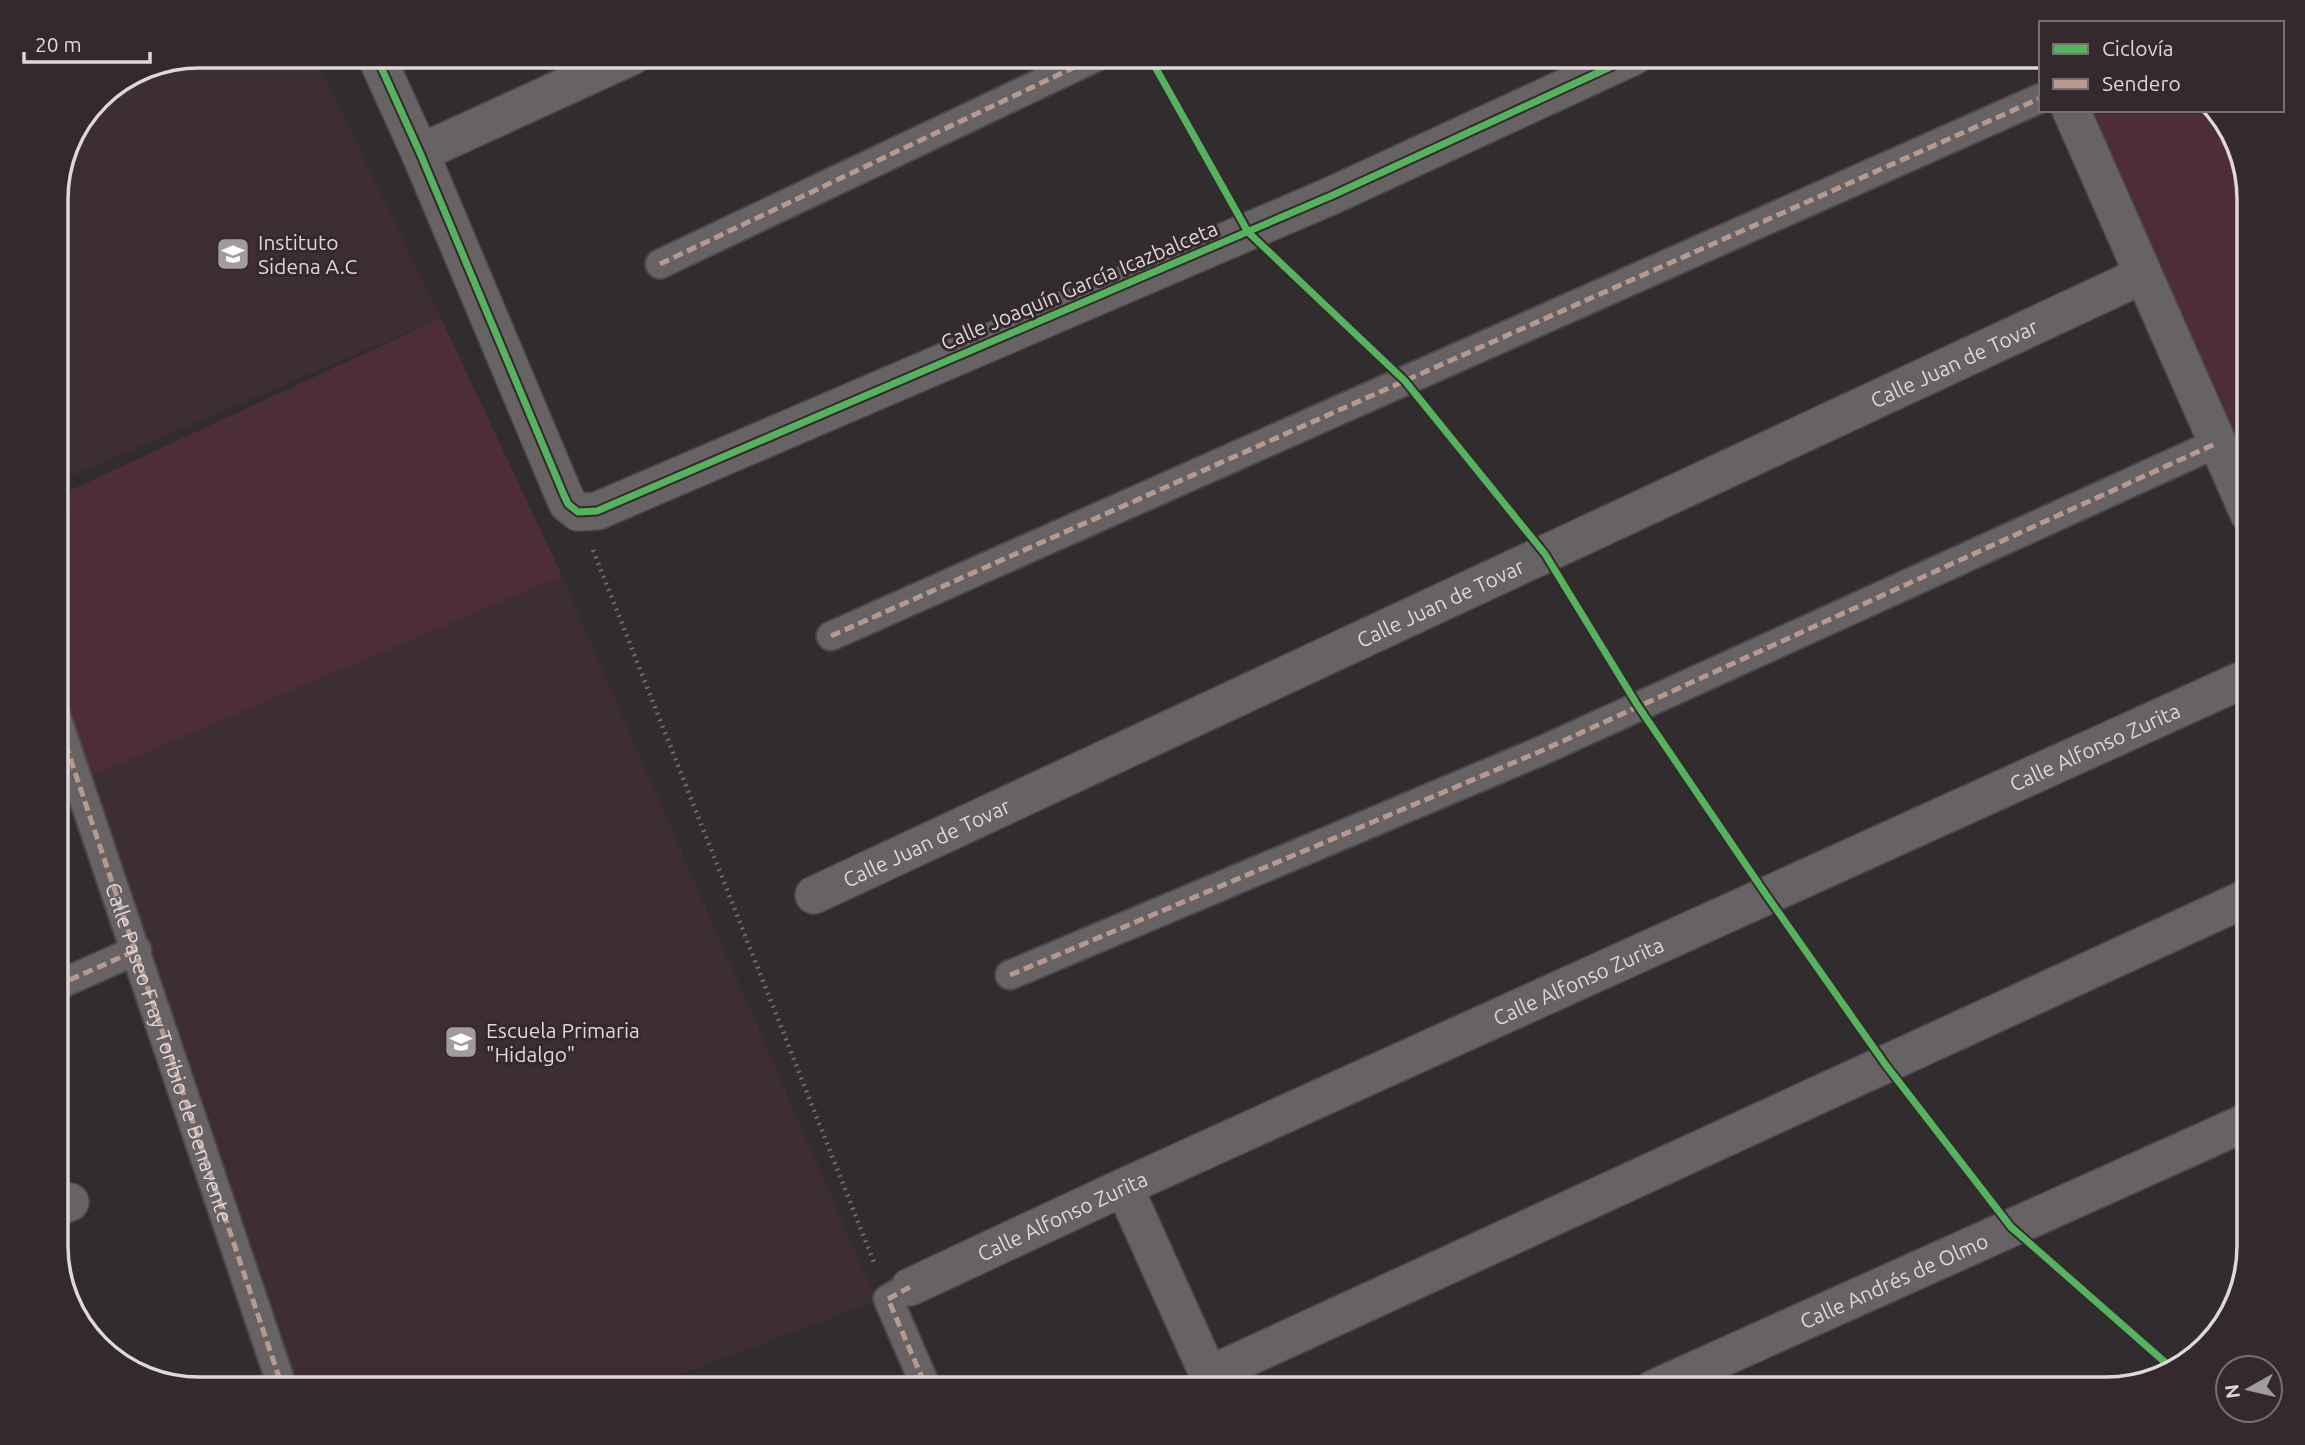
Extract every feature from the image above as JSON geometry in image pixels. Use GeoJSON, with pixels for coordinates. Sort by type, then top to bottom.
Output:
{"type":"FeatureCollection","features":[{"type":"Feature","properties":{"kind":"street","name":"Calle Joaquín García Icazbalceta"},"geometry":{"type":"LineString","coordinates":[[594,508],[1248,232],[1607,68]]}},
{"type":"Feature","properties":{"kind":"street"},"geometry":{"type":"LineString","coordinates":[[382,69],[568,504],[594,508]]}},
{"type":"Feature","properties":{"kind":"street"},"geometry":{"type":"LineString","coordinates":[[420,153],[604,69]]}},
{"type":"Feature","properties":{"kind":"street"},"geometry":{"type":"LineString","coordinates":[[660,264],[1072,69]]}},
{"type":"Feature","properties":{"kind":"street"},"geometry":{"type":"LineString","coordinates":[[831,636],[2039,99]]}},
{"type":"Feature","properties":{"kind":"street"},"geometry":{"type":"LineString","coordinates":[[2072,112],[2236,486]]}},
{"type":"Feature","properties":{"kind":"street","name":"Calle Juan de Tovar"},"geometry":{"type":"LineString","coordinates":[[814,895],[2143,275]]}},
{"type":"Feature","properties":{"kind":"street"},"geometry":{"type":"LineString","coordinates":[[1010,975],[1541,751],[2217,443]]}},
{"type":"Feature","properties":{"kind":"street","name":"Calle Alfonso Zurita"},"geometry":{"type":"LineString","coordinates":[[899,1293],[1124,1187],[2236,683]]}},
{"type":"Feature","properties":{"kind":"street","name":"Calle Paseo Fray Toribio de Benavente"},"geometry":{"type":"LineString","coordinates":[[69,754],[279,1377]]}},
{"type":"Feature","properties":{"kind":"street"},"geometry":{"type":"LineString","coordinates":[[1223,1377],[2237,903]]}},
{"type":"Feature","properties":{"kind":"street"},"geometry":{"type":"LineString","coordinates":[[69,980],[136,950]]}},
{"type":"Feature","properties":{"kind":"street","name":"Calle Andrés de Olmo"},"geometry":{"type":"LineString","coordinates":[[1680,1377],[2237,1126]]}},
{"type":"Feature","properties":{"kind":"street"},"geometry":{"type":"LineString","coordinates":[[1124,1187],[1210,1377]]}},
{"type":"Feature","properties":{"kind":"street"},"geometry":{"type":"LineString","coordinates":[[899,1293],[924,1377]]}},
{"type":"Feature","properties":{"kind":"path"},"geometry":{"type":"LineString","coordinates":[[1156,68],[1248,232],[1405,381],[1545,554],[1638,706],[1767,896],[1885,1065],[2011,1227],[2165,1362]]}},
{"type":"Feature","properties":{"kind":"path"},"geometry":{"type":"LineString","coordinates":[[594,508],[899,1293]]}},
{"type":"Feature","properties":{"kind":"shaded area","name":"Instituto Sidena A.C"},"geometry":{"type":"Polygon","coordinates":[[[191,69],[321,69],[441,318],[69,476],[69,182],[75,157],[90,126],[119,95],[149,78],[191,69]]]}},
{"type":"Feature","properties":{"kind":"shaded area"},"geometry":{"type":"Polygon","coordinates":[[[2078,112],[2203,112],[2227,149],[2236,182],[2236,470],[2078,112]]]}},
{"type":"Feature","properties":{"kind":"shaded area"},"geometry":{"type":"Polygon","coordinates":[[[441,318],[562,576],[77,782],[69,760],[69,491],[441,318]]]}},
{"type":"Feature","properties":{"kind":"shaded area","name":"Escuela Primaria \"Hidalgo\""},"geometry":{"type":"Polygon","coordinates":[[[562,576],[877,1301],[673,1377],[264,1377],[77,782],[562,576]]]}},
{"type":"Feature","properties":{"kind":"marked path"},"geometry":{"type":"LineString","coordinates":[[660,264],[1072,69]]}},
{"type":"Feature","properties":{"kind":"marked path"},"geometry":{"type":"LineString","coordinates":[[831,636],[2039,99]]}},
{"type":"Feature","properties":{"kind":"marked path"},"geometry":{"type":"LineString","coordinates":[[1010,975],[1541,751],[2217,443]]}},
{"type":"Feature","properties":{"kind":"marked path"},"geometry":{"type":"LineString","coordinates":[[69,755],[279,1377]]}},
{"type":"Feature","properties":{"kind":"marked path"},"geometry":{"type":"LineString","coordinates":[[69,980],[137,950]]}},
{"type":"Feature","properties":{"kind":"marked path"},"geometry":{"type":"LineString","coordinates":[[910,1287],[888,1299],[922,1377]]}},
{"type":"Feature","properties":{"kind":"cycle path"},"geometry":{"type":"LineString","coordinates":[[1156,68],[1248,232],[1405,381],[1545,554],[1638,706],[1767,896],[1885,1064],[2011,1227],[2165,1362]]}},
{"type":"Feature","properties":{"kind":"cycle path"},"geometry":{"type":"LineString","coordinates":[[382,69],[563,493],[568,504],[578,512],[597,511],[1333,195],[1607,68]]}},
{"type":"Feature","properties":{"kind":"place","name":"Instituto Sidena A.C"},"geometry":{"type":"Point","coordinates":[233,254]}},
{"type":"Feature","properties":{"kind":"place","name":"Escuela Primaria \"Hidalgo\""},"geometry":{"type":"Point","coordinates":[461,1042]}}]}
